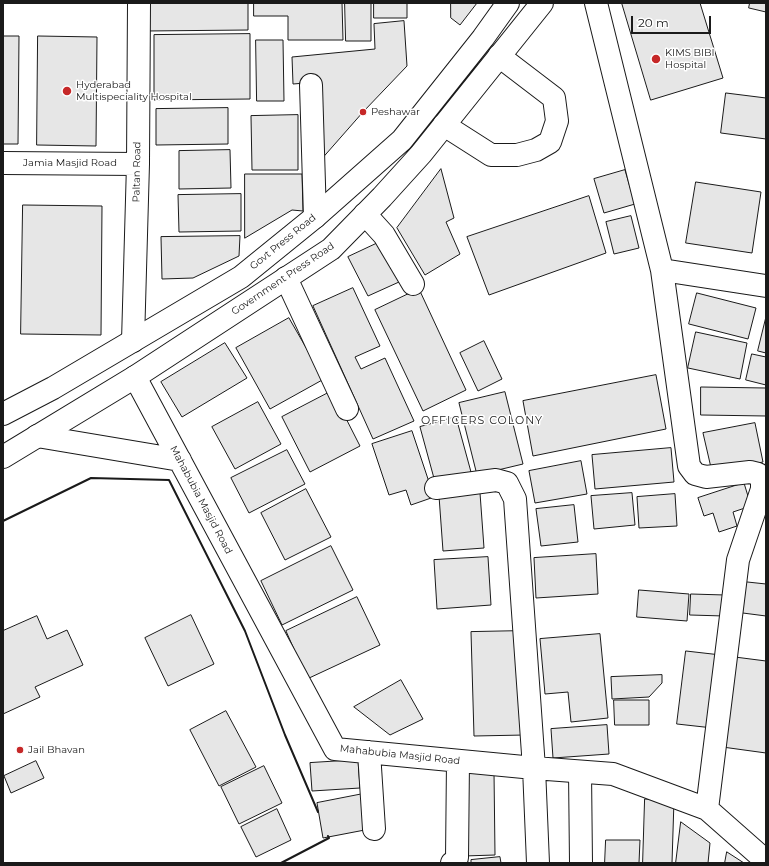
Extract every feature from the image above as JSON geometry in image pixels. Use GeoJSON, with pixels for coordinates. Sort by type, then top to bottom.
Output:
{"type":"FeatureCollection","features":[{"type":"Feature","properties":{"kind":"street","name":"Paltan Road"},"geometry":{"type":"LineString","coordinates":[[133,341],[138,164],[139,3]]}},
{"type":"Feature","properties":{"kind":"street","name":"Govt Press Road"},"geometry":{"type":"LineString","coordinates":[[3,414],[53,388],[241,277],[315,217],[402,140],[483,38],[508,3]]}},
{"type":"Feature","properties":{"kind":"street","name":"Government Press Road"},"geometry":{"type":"LineString","coordinates":[[3,456],[135,377],[331,249],[421,154],[542,3]]}},
{"type":"Feature","properties":{"kind":"street"},"geometry":{"type":"LineString","coordinates":[[596,3],[662,270],[689,466],[695,474],[706,477],[750,472],[758,474],[762,480],[762,489],[738,560],[707,809]]}},
{"type":"Feature","properties":{"kind":"street"},"geometry":{"type":"LineString","coordinates":[[444,125],[491,155],[517,155],[536,150],[550,142],[557,122],[554,98],[499,56]]}},
{"type":"Feature","properties":{"kind":"street"},"geometry":{"type":"LineString","coordinates":[[311,85],[315,217]]}},
{"type":"Feature","properties":{"kind":"street","name":"Jamia Masjid Road"},"geometry":{"type":"LineString","coordinates":[[3,163],[138,164]]}},
{"type":"Feature","properties":{"kind":"street"},"geometry":{"type":"LineString","coordinates":[[365,214],[384,235],[413,284]]}},
{"type":"Feature","properties":{"kind":"street"},"geometry":{"type":"LineString","coordinates":[[662,270],[766,286]]}},
{"type":"Feature","properties":{"kind":"street"},"geometry":{"type":"LineString","coordinates":[[286,278],[347,409]]}},
{"type":"Feature","properties":{"kind":"street","name":"Mahabubia Masjid Road"},"geometry":{"type":"LineString","coordinates":[[135,377],[335,749],[613,774],[707,809],[766,861]]}},
{"type":"Feature","properties":{"kind":"street"},"geometry":{"type":"LineString","coordinates":[[37,436],[180,460]]}},
{"type":"Feature","properties":{"kind":"street"},"geometry":{"type":"LineString","coordinates":[[436,488],[496,480],[507,483],[515,499],[534,768],[538,863]]}},
{"type":"Feature","properties":{"kind":"street"},"geometry":{"type":"LineString","coordinates":[[369,752],[374,829]]}},
{"type":"Feature","properties":{"kind":"street"},"geometry":{"type":"LineString","coordinates":[[452,863],[457,858],[458,761]]}},
{"type":"Feature","properties":{"kind":"street"},"geometry":{"type":"LineString","coordinates":[[580,772],[581,863]]}},
{"type":"Feature","properties":{"kind":"building"},"geometry":{"type":"Polygon","coordinates":[[[146,3],[248,3],[248,30],[146,31],[146,3]]]}},
{"type":"Feature","properties":{"kind":"building"},"geometry":{"type":"Polygon","coordinates":[[[254,3],[342,3],[343,40],[288,40],[288,16],[254,16],[254,3]]]}},
{"type":"Feature","properties":{"kind":"building"},"geometry":{"type":"Polygon","coordinates":[[[345,3],[371,3],[371,41],[346,41],[345,3]]]}},
{"type":"Feature","properties":{"kind":"building"},"geometry":{"type":"Polygon","coordinates":[[[374,3],[407,3],[407,18],[374,18],[374,3]]]}},
{"type":"Feature","properties":{"kind":"building"},"geometry":{"type":"Polygon","coordinates":[[[451,3],[477,3],[460,25],[451,18],[451,3]]]}},
{"type":"Feature","properties":{"kind":"building"},"geometry":{"type":"Polygon","coordinates":[[[622,3],[700,3],[723,78],[651,100],[622,3]]]}},
{"type":"Feature","properties":{"kind":"building"},"geometry":{"type":"Polygon","coordinates":[[[750,3],[766,3],[766,12],[749,8],[750,3]]]}},
{"type":"Feature","properties":{"kind":"building"},"geometry":{"type":"Polygon","coordinates":[[[404,21],[407,66],[363,112],[319,162],[318,82],[293,84],[292,57],[375,49],[374,24],[404,21]]]}},
{"type":"Feature","properties":{"kind":"building"},"geometry":{"type":"Polygon","coordinates":[[[250,34],[250,99],[154,100],[154,35],[250,34]]]}},
{"type":"Feature","properties":{"kind":"building"},"geometry":{"type":"Polygon","coordinates":[[[3,36],[19,36],[18,144],[3,144],[3,36]]]}},
{"type":"Feature","properties":{"kind":"building","name":"Hyderabad Multispeciality Hospital"},"geometry":{"type":"Polygon","coordinates":[[[38,36],[97,37],[96,146],[37,145],[38,36]]]}},
{"type":"Feature","properties":{"kind":"building"},"geometry":{"type":"Polygon","coordinates":[[[256,40],[283,40],[284,101],[257,101],[256,40]]]}},
{"type":"Feature","properties":{"kind":"building"},"geometry":{"type":"Polygon","coordinates":[[[726,93],[766,98],[766,139],[721,133],[726,93]]]}},
{"type":"Feature","properties":{"kind":"building"},"geometry":{"type":"Polygon","coordinates":[[[228,108],[228,144],[156,145],[156,109],[228,108]]]}},
{"type":"Feature","properties":{"kind":"building"},"geometry":{"type":"Polygon","coordinates":[[[298,115],[298,170],[252,170],[251,116],[298,115]]]}},
{"type":"Feature","properties":{"kind":"building"},"geometry":{"type":"Polygon","coordinates":[[[230,150],[231,188],[179,189],[179,151],[230,150]]]}},
{"type":"Feature","properties":{"kind":"building"},"geometry":{"type":"Polygon","coordinates":[[[441,169],[454,218],[446,222],[460,254],[425,275],[397,228],[441,169]]]}},
{"type":"Feature","properties":{"kind":"building"},"geometry":{"type":"Polygon","coordinates":[[[625,170],[635,204],[604,213],[594,179],[625,170]]]}},
{"type":"Feature","properties":{"kind":"building"},"geometry":{"type":"Polygon","coordinates":[[[245,174],[302,174],[303,211],[292,210],[245,238],[245,174]]]}},
{"type":"Feature","properties":{"kind":"building"},"geometry":{"type":"Polygon","coordinates":[[[696,182],[761,192],[752,253],[686,243],[696,182]]]}},
{"type":"Feature","properties":{"kind":"building"},"geometry":{"type":"Polygon","coordinates":[[[241,194],[241,231],[179,232],[178,195],[241,194]]]}},
{"type":"Feature","properties":{"kind":"building"},"geometry":{"type":"Polygon","coordinates":[[[589,196],[606,253],[489,295],[467,237],[589,196]]]}},
{"type":"Feature","properties":{"kind":"building"},"geometry":{"type":"Polygon","coordinates":[[[23,205],[102,206],[101,335],[21,334],[23,205]]]}},
{"type":"Feature","properties":{"kind":"building"},"geometry":{"type":"Polygon","coordinates":[[[631,216],[639,248],[614,254],[606,222],[631,216]]]}},
{"type":"Feature","properties":{"kind":"building"},"geometry":{"type":"Polygon","coordinates":[[[240,236],[239,256],[193,278],[162,279],[161,237],[240,236]]]}},
{"type":"Feature","properties":{"kind":"building"},"geometry":{"type":"Polygon","coordinates":[[[380,242],[399,282],[368,296],[348,257],[380,242]]]}},
{"type":"Feature","properties":{"kind":"building"},"geometry":{"type":"Polygon","coordinates":[[[353,288],[380,346],[355,357],[361,369],[385,358],[414,421],[373,439],[313,306],[353,288]]]}},
{"type":"Feature","properties":{"kind":"building"},"geometry":{"type":"Polygon","coordinates":[[[419,289],[466,390],[423,411],[375,310],[419,289]]]}},
{"type":"Feature","properties":{"kind":"building"},"geometry":{"type":"Polygon","coordinates":[[[697,293],[756,308],[748,339],[689,324],[697,293]]]}},
{"type":"Feature","properties":{"kind":"building"},"geometry":{"type":"Polygon","coordinates":[[[766,317],[766,353],[758,351],[766,317]]]}},
{"type":"Feature","properties":{"kind":"building"},"geometry":{"type":"Polygon","coordinates":[[[289,318],[324,379],[270,409],[236,348],[289,318]]]}},
{"type":"Feature","properties":{"kind":"building"},"geometry":{"type":"Polygon","coordinates":[[[696,332],[747,343],[740,379],[688,368],[696,332]]]}},
{"type":"Feature","properties":{"kind":"building"},"geometry":{"type":"Polygon","coordinates":[[[484,341],[502,379],[478,391],[460,353],[484,341]]]}},
{"type":"Feature","properties":{"kind":"building"},"geometry":{"type":"Polygon","coordinates":[[[225,343],[247,378],[182,417],[161,382],[225,343]]]}},
{"type":"Feature","properties":{"kind":"building"},"geometry":{"type":"Polygon","coordinates":[[[752,354],[766,357],[766,385],[746,380],[752,354]]]}},
{"type":"Feature","properties":{"kind":"building"},"geometry":{"type":"Polygon","coordinates":[[[656,375],[666,429],[533,456],[523,401],[656,375]]]}},
{"type":"Feature","properties":{"kind":"building"},"geometry":{"type":"Polygon","coordinates":[[[701,387],[766,388],[766,416],[701,415],[701,387]]]}},
{"type":"Feature","properties":{"kind":"building"},"geometry":{"type":"Polygon","coordinates":[[[332,391],[360,446],[310,472],[282,417],[332,391]]]}},
{"type":"Feature","properties":{"kind":"building"},"geometry":{"type":"Polygon","coordinates":[[[505,392],[523,464],[477,475],[459,403],[505,392]]]}},
{"type":"Feature","properties":{"kind":"building"},"geometry":{"type":"Polygon","coordinates":[[[258,402],[281,444],[235,469],[212,427],[258,402]]]}},
{"type":"Feature","properties":{"kind":"building"},"geometry":{"type":"Polygon","coordinates":[[[456,417],[471,472],[435,482],[420,427],[456,417]]]}},
{"type":"Feature","properties":{"kind":"building"},"geometry":{"type":"Polygon","coordinates":[[[755,423],[763,462],[712,472],[703,433],[755,423]]]}},
{"type":"Feature","properties":{"kind":"building"},"geometry":{"type":"Polygon","coordinates":[[[412,431],[434,497],[411,505],[406,490],[389,495],[372,444],[412,431]]]}},
{"type":"Feature","properties":{"kind":"building"},"geometry":{"type":"Polygon","coordinates":[[[671,448],[674,482],[595,489],[592,455],[671,448]]]}},
{"type":"Feature","properties":{"kind":"building"},"geometry":{"type":"Polygon","coordinates":[[[287,450],[305,484],[249,513],[231,478],[287,450]]]}},
{"type":"Feature","properties":{"kind":"building"},"geometry":{"type":"Polygon","coordinates":[[[581,461],[587,494],[535,503],[529,471],[581,461]]]}},
{"type":"Feature","properties":{"kind":"building"},"geometry":{"type":"Polygon","coordinates":[[[744,483],[751,506],[733,512],[737,526],[719,532],[713,513],[704,516],[698,498],[744,483]]]}},
{"type":"Feature","properties":{"kind":"building"},"geometry":{"type":"Polygon","coordinates":[[[306,489],[331,537],[285,560],[261,513],[306,489]]]}},
{"type":"Feature","properties":{"kind":"building"},"geometry":{"type":"Polygon","coordinates":[[[480,493],[484,548],[443,551],[439,496],[480,493]]]}},
{"type":"Feature","properties":{"kind":"building"},"geometry":{"type":"Polygon","coordinates":[[[632,493],[635,525],[594,529],[591,496],[632,493]]]}},
{"type":"Feature","properties":{"kind":"building"},"geometry":{"type":"Polygon","coordinates":[[[675,494],[677,526],[639,528],[637,497],[675,494]]]}},
{"type":"Feature","properties":{"kind":"building"},"geometry":{"type":"Polygon","coordinates":[[[574,505],[578,542],[541,546],[536,509],[574,505]]]}},
{"type":"Feature","properties":{"kind":"building"},"geometry":{"type":"Polygon","coordinates":[[[331,546],[353,590],[282,625],[261,581],[331,546]]]}},
{"type":"Feature","properties":{"kind":"building"},"geometry":{"type":"Polygon","coordinates":[[[596,554],[598,594],[536,598],[534,558],[596,554]]]}},
{"type":"Feature","properties":{"kind":"building"},"geometry":{"type":"Polygon","coordinates":[[[488,557],[491,605],[437,609],[434,560],[488,557]]]}},
{"type":"Feature","properties":{"kind":"building"},"geometry":{"type":"Polygon","coordinates":[[[738,581],[766,584],[766,616],[735,612],[738,581]]]}},
{"type":"Feature","properties":{"kind":"building"},"geometry":{"type":"Polygon","coordinates":[[[639,590],[689,594],[687,621],[637,617],[639,590]]]}},
{"type":"Feature","properties":{"kind":"building"},"geometry":{"type":"Polygon","coordinates":[[[691,594],[725,595],[724,616],[690,615],[691,594]]]}},
{"type":"Feature","properties":{"kind":"building"},"geometry":{"type":"Polygon","coordinates":[[[357,597],[380,645],[307,679],[286,631],[357,597]]]}},
{"type":"Feature","properties":{"kind":"building"},"geometry":{"type":"Polygon","coordinates":[[[191,615],[214,664],[168,686],[145,638],[191,615]]]}},
{"type":"Feature","properties":{"kind":"building"},"geometry":{"type":"Polygon","coordinates":[[[37,616],[47,639],[67,630],[83,665],[35,687],[40,697],[3,714],[3,631],[37,616]]]}},
{"type":"Feature","properties":{"kind":"building"},"geometry":{"type":"Polygon","coordinates":[[[522,631],[525,735],[474,736],[471,632],[522,631]]]}},
{"type":"Feature","properties":{"kind":"building"},"geometry":{"type":"Polygon","coordinates":[[[600,634],[608,718],[571,722],[568,692],[545,694],[540,639],[600,634]]]}},
{"type":"Feature","properties":{"kind":"building"},"geometry":{"type":"Polygon","coordinates":[[[686,651],[721,655],[713,728],[677,724],[686,651]]]}},
{"type":"Feature","properties":{"kind":"building"},"geometry":{"type":"Polygon","coordinates":[[[727,656],[766,661],[766,753],[715,746],[727,656]]]}},
{"type":"Feature","properties":{"kind":"building"},"geometry":{"type":"Polygon","coordinates":[[[662,675],[662,683],[649,697],[612,699],[611,677],[662,675]]]}},
{"type":"Feature","properties":{"kind":"building"},"geometry":{"type":"Polygon","coordinates":[[[401,680],[423,719],[390,735],[354,707],[401,680]]]}},
{"type":"Feature","properties":{"kind":"building"},"geometry":{"type":"Polygon","coordinates":[[[614,700],[649,700],[649,725],[615,725],[614,700]]]}},
{"type":"Feature","properties":{"kind":"building"},"geometry":{"type":"Polygon","coordinates":[[[226,711],[256,767],[219,786],[190,730],[226,711]]]}},
{"type":"Feature","properties":{"kind":"building"},"geometry":{"type":"Polygon","coordinates":[[[607,725],[609,754],[553,758],[551,729],[607,725]]]}},
{"type":"Feature","properties":{"kind":"building"},"geometry":{"type":"Polygon","coordinates":[[[358,760],[360,788],[312,791],[310,763],[358,760]]]}},
{"type":"Feature","properties":{"kind":"building"},"geometry":{"type":"Polygon","coordinates":[[[36,761],[44,778],[11,793],[4,776],[36,761]]]}},
{"type":"Feature","properties":{"kind":"building"},"geometry":{"type":"Polygon","coordinates":[[[264,766],[282,803],[239,824],[221,787],[264,766]]]}},
{"type":"Feature","properties":{"kind":"building"},"geometry":{"type":"Polygon","coordinates":[[[463,772],[494,772],[495,855],[464,856],[463,772]]]}},
{"type":"Feature","properties":{"kind":"building"},"geometry":{"type":"Polygon","coordinates":[[[363,794],[370,829],[323,838],[317,803],[363,794]]]}},
{"type":"Feature","properties":{"kind":"building"},"geometry":{"type":"Polygon","coordinates":[[[645,799],[674,800],[672,863],[643,863],[645,799]]]}},
{"type":"Feature","properties":{"kind":"building"},"geometry":{"type":"Polygon","coordinates":[[[277,809],[291,840],[256,857],[241,827],[277,809]]]}},
{"type":"Feature","properties":{"kind":"building"},"geometry":{"type":"Polygon","coordinates":[[[681,822],[710,843],[708,863],[676,863],[681,822]]]}},
{"type":"Feature","properties":{"kind":"building"},"geometry":{"type":"Polygon","coordinates":[[[606,840],[640,840],[639,863],[605,863],[606,840]]]}},
{"type":"Feature","properties":{"kind":"building"},"geometry":{"type":"Polygon","coordinates":[[[727,852],[744,863],[725,863],[727,852]]]}},
{"type":"Feature","properties":{"kind":"building"},"geometry":{"type":"Polygon","coordinates":[[[500,857],[501,863],[471,863],[471,860],[500,857]]]}},
{"type":"Feature","properties":{"kind":"wall"},"geometry":{"type":"LineString","coordinates":[[3,521],[91,478],[169,480],[245,631],[285,735],[318,812]]}},
{"type":"Feature","properties":{"kind":"wall"},"geometry":{"type":"LineString","coordinates":[[281,863],[329,838],[328,836]]}},
{"type":"Feature","properties":{"kind":"place","name":"KIMS BIBI Hospital"},"geometry":{"type":"Point","coordinates":[656,59]}},
{"type":"Feature","properties":{"kind":"place","name":"Hyderabad Multispeciality Hospital"},"geometry":{"type":"Point","coordinates":[67,91]}},
{"type":"Feature","properties":{"kind":"place","name":"Peshawar"},"geometry":{"type":"Point","coordinates":[363,112]}},
{"type":"Feature","properties":{"kind":"place","name":"Jail Bhavan"},"geometry":{"type":"Point","coordinates":[20,750]}},
{"type":"Feature","properties":{"kind":"district","name":"OFFICERS COLONY"},"geometry":{"type":"Point","coordinates":[482,421]}}]}
